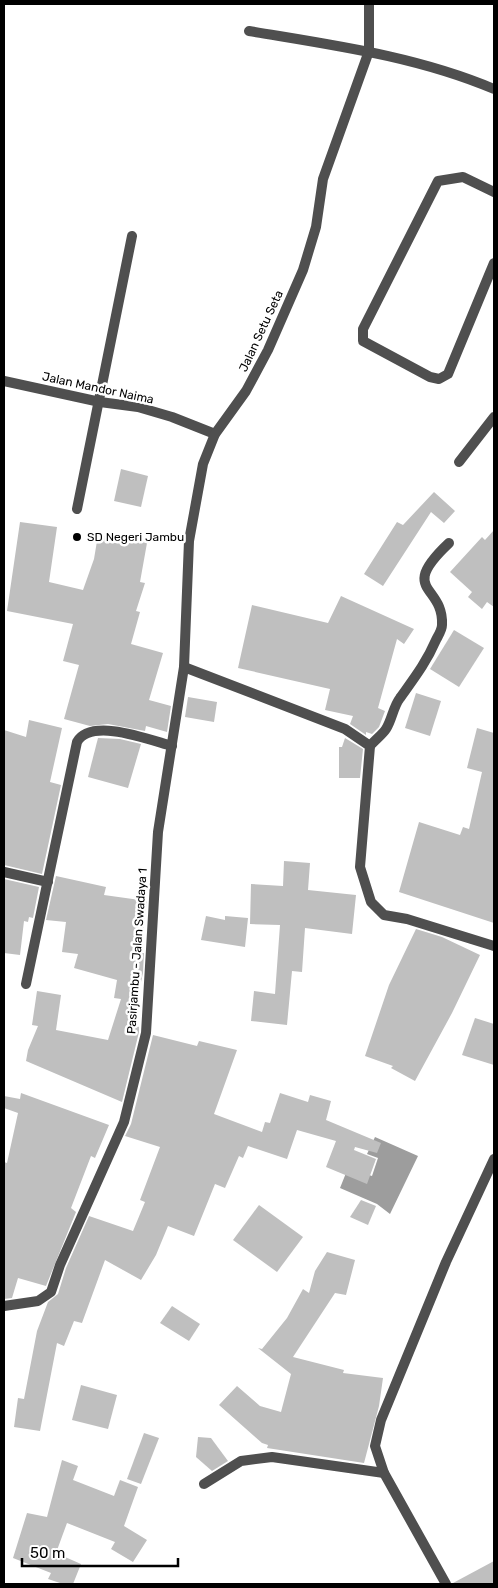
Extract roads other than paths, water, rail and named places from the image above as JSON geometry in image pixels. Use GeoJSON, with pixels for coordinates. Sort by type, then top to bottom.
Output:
{"type":"FeatureCollection","features":[{"type":"Feature","properties":{"kind":"street","name":"Jalan Setu Seta"},"geometry":{"type":"LineString","coordinates":[[184,667],[189,541],[203,464],[214,434],[246,391],[268,350],[303,270],[316,227],[323,179],[369,51],[369,4]]}},
{"type":"Feature","properties":{"kind":"street"},"geometry":{"type":"LineString","coordinates":[[249,32],[369,51],[457,73],[494,89]]}},
{"type":"Feature","properties":{"kind":"street"},"geometry":{"type":"LineString","coordinates":[[494,192],[463,177],[438,181],[363,329],[363,341],[430,377],[439,379],[448,374],[494,263]]}},
{"type":"Feature","properties":{"kind":"street"},"geometry":{"type":"LineString","coordinates":[[76,509],[100,402],[132,236]]}},
{"type":"Feature","properties":{"kind":"street","name":"Jalan Mandor Naima"},"geometry":{"type":"LineString","coordinates":[[4,381],[100,402],[138,407],[172,417],[214,434]]}},
{"type":"Feature","properties":{"kind":"street"},"geometry":{"type":"LineString","coordinates":[[459,462],[494,417]]}},
{"type":"Feature","properties":{"kind":"street"},"geometry":{"type":"LineString","coordinates":[[449,543],[431,560],[424,576],[424,584],[438,608],[442,626],[428,660],[410,687],[400,697],[386,728],[370,746],[360,867],[371,902],[384,915],[407,919],[494,946]]}},
{"type":"Feature","properties":{"kind":"street"},"geometry":{"type":"LineString","coordinates":[[184,667],[345,729],[370,746]]}},
{"type":"Feature","properties":{"kind":"street","name":"Pasirjambu - Jalan Swadaya 1"},"geometry":{"type":"LineString","coordinates":[[4,1306],[38,1301],[51,1292],[60,1265],[124,1122],[146,1033],[158,832],[184,667]]}},
{"type":"Feature","properties":{"kind":"street"},"geometry":{"type":"LineString","coordinates":[[26,984],[77,742],[80,736],[89,731],[114,731],[172,746]]}},
{"type":"Feature","properties":{"kind":"street"},"geometry":{"type":"LineString","coordinates":[[4,872],[48,882]]}},
{"type":"Feature","properties":{"kind":"street"},"geometry":{"type":"LineString","coordinates":[[446,1584],[384,1473],[375,1446],[381,1420],[446,1262],[494,1159]]}},
{"type":"Feature","properties":{"kind":"street"},"geometry":{"type":"LineString","coordinates":[[204,1484],[240,1461],[272,1457],[384,1473]]}},
{"type":"Feature","properties":{"kind":"place","name":"SD Negeri Jambu"},"geometry":{"type":"Point","coordinates":[77,537]}}]}
